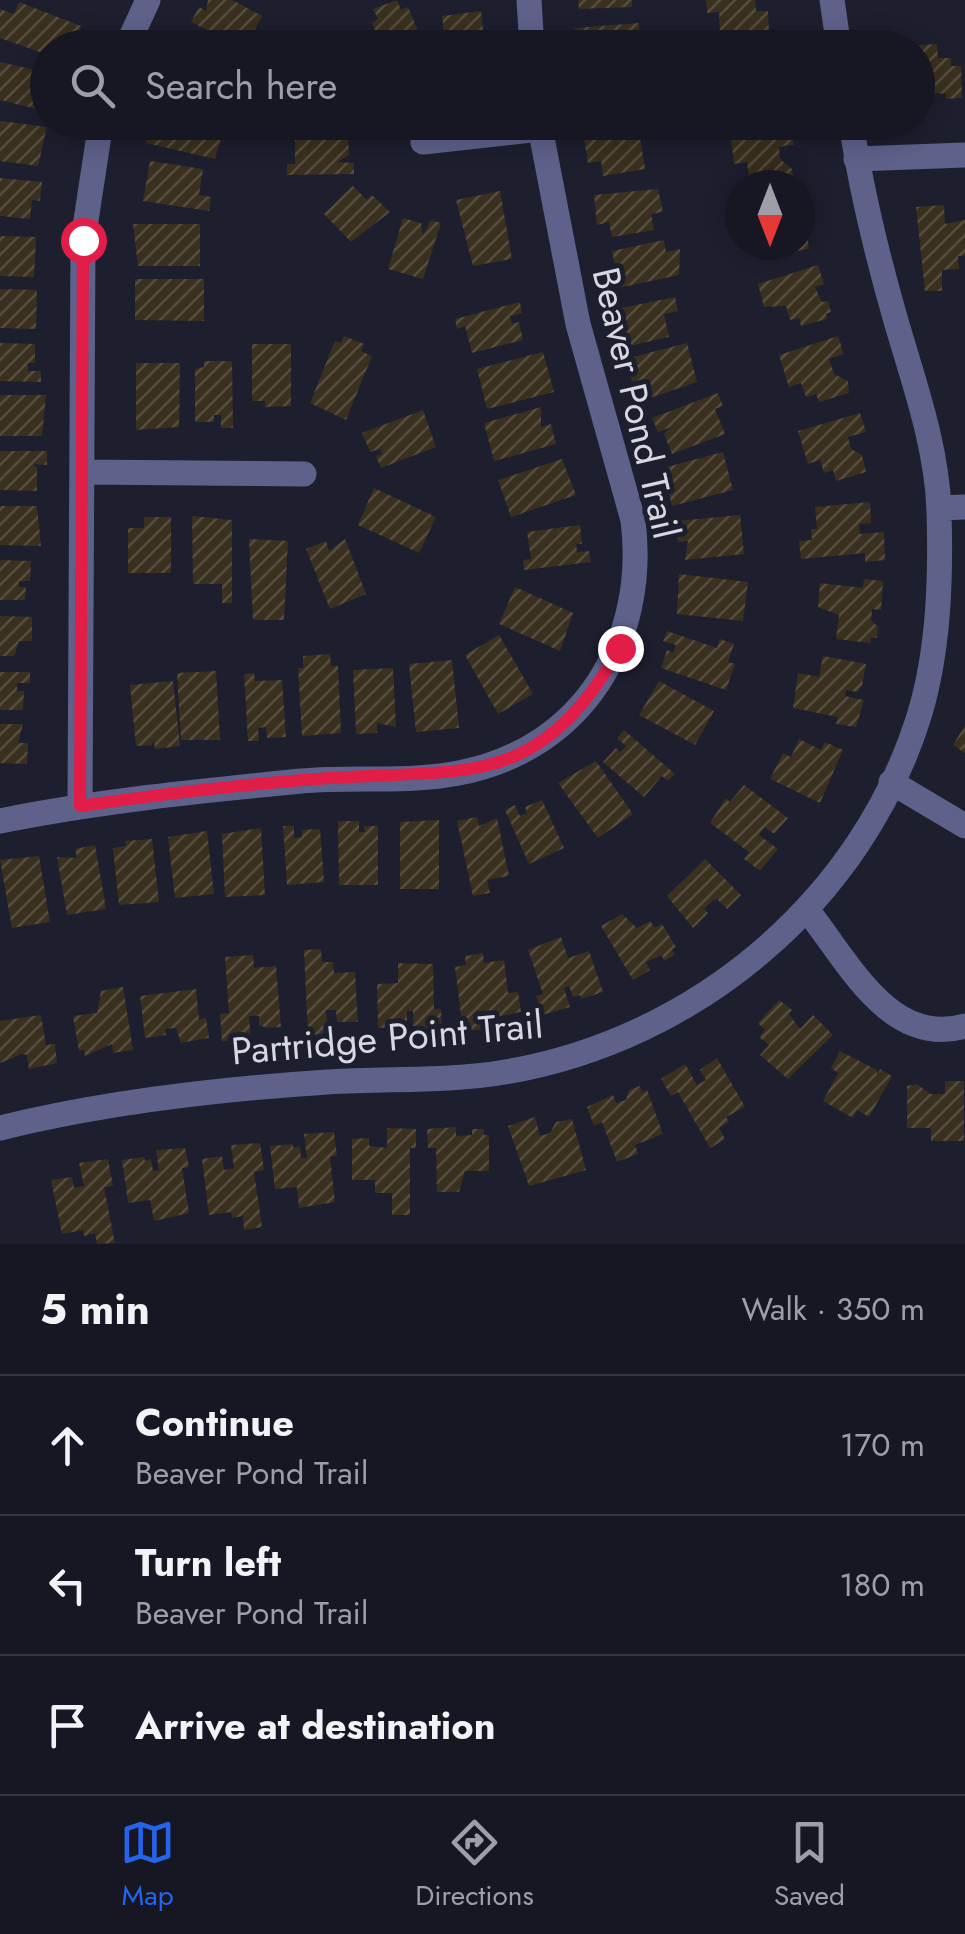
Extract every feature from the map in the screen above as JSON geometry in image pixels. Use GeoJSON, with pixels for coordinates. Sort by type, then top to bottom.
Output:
{"type":"FeatureCollection","features":[{"type":"Feature","properties":{"kind":"street"},"geometry":{"type":"LineString","coordinates":[[134,30],[148,0]]}},
{"type":"Feature","properties":{"kind":"street"},"geometry":{"type":"LineString","coordinates":[[529,0],[531,30]]}},
{"type":"Feature","properties":{"kind":"street"},"geometry":{"type":"LineString","coordinates":[[832,0],[837,30]]}},
{"type":"Feature","properties":{"kind":"street"},"geometry":{"type":"LineString","coordinates":[[80,806],[83,240],[99,140]]}},
{"type":"Feature","properties":{"kind":"street"},"geometry":{"type":"LineString","coordinates":[[423,142],[438,140]]}},
{"type":"Feature","properties":{"kind":"street","name":"Beaver Pond Trail"},"geometry":{"type":"LineString","coordinates":[[0,821],[80,806],[331,778],[427,777],[484,768],[534,746],[570,715],[602,678],[630,616],[637,551],[633,520],[574,308],[543,140]]}},
{"type":"Feature","properties":{"kind":"street","name":"Partridge Point Trail"},"geometry":{"type":"LineString","coordinates":[[0,1128],[198,1094],[328,1082],[472,1076],[549,1063],[592,1051],[670,1016],[724,985],[808,910],[852,850],[891,782],[920,714],[936,640],[952,508],[872,237],[853,140]]}},
{"type":"Feature","properties":{"kind":"street"},"geometry":{"type":"LineString","coordinates":[[856,160],[965,155]]}},
{"type":"Feature","properties":{"kind":"street"},"geometry":{"type":"LineString","coordinates":[[83,472],[304,474]]}},
{"type":"Feature","properties":{"kind":"street"},"geometry":{"type":"LineString","coordinates":[[891,782],[965,826]]}},
{"type":"Feature","properties":{"kind":"street"},"geometry":{"type":"LineString","coordinates":[[808,910],[877,1004],[913,1024],[965,1026]]}},
{"type":"Feature","properties":{"kind":"building"},"geometry":{"type":"Polygon","coordinates":[[[208,0],[232,0],[262,16],[255,30],[208,30],[191,22],[199,7],[206,11],[208,0]]]}},
{"type":"Feature","properties":{"kind":"building"},"geometry":{"type":"Polygon","coordinates":[[[397,0],[401,10],[408,7],[418,30],[375,30],[372,22],[378,19],[373,9],[397,0]]]}},
{"type":"Feature","properties":{"kind":"building"},"geometry":{"type":"Polygon","coordinates":[[[578,0],[632,0],[632,7],[579,9],[578,0]]]}},
{"type":"Feature","properties":{"kind":"building"},"geometry":{"type":"Polygon","coordinates":[[[706,0],[755,0],[756,11],[768,11],[769,30],[720,30],[719,12],[707,13],[706,0]]]}},
{"type":"Feature","properties":{"kind":"building"},"geometry":{"type":"Polygon","coordinates":[[[19,2],[81,26],[80,30],[30,30],[30,49],[0,38],[0,9],[14,14],[19,2]]]}},
{"type":"Feature","properties":{"kind":"building"},"geometry":{"type":"Polygon","coordinates":[[[481,11],[483,30],[444,30],[442,16],[481,11]]]}},
{"type":"Feature","properties":{"kind":"building"},"geometry":{"type":"Polygon","coordinates":[[[639,23],[639,30],[575,30],[639,23]]]}},
{"type":"Feature","properties":{"kind":"building"},"geometry":{"type":"Polygon","coordinates":[[[935,44],[938,58],[951,58],[951,66],[961,66],[962,98],[946,99],[946,94],[935,93],[935,44]]]}},
{"type":"Feature","properties":{"kind":"building"},"geometry":{"type":"Polygon","coordinates":[[[0,62],[30,69],[30,108],[0,100],[0,62]]]}},
{"type":"Feature","properties":{"kind":"building"},"geometry":{"type":"Polygon","coordinates":[[[0,121],[30,125],[30,140],[44,140],[38,166],[0,161],[0,121]]]}},
{"type":"Feature","properties":{"kind":"building"},"geometry":{"type":"Polygon","coordinates":[[[147,140],[221,140],[215,159],[146,143],[147,140]]]}},
{"type":"Feature","properties":{"kind":"building"},"geometry":{"type":"Polygon","coordinates":[[[295,140],[348,140],[349,155],[337,162],[354,163],[354,174],[287,175],[287,164],[295,164],[295,140]]]}},
{"type":"Feature","properties":{"kind":"building"},"geometry":{"type":"Polygon","coordinates":[[[584,140],[641,140],[645,169],[603,176],[601,161],[588,163],[584,140]]]}},
{"type":"Feature","properties":{"kind":"building"},"geometry":{"type":"Polygon","coordinates":[[[731,140],[793,140],[794,145],[779,147],[780,159],[792,170],[748,170],[747,162],[734,164],[731,140]]]}},
{"type":"Feature","properties":{"kind":"building"},"geometry":{"type":"Polygon","coordinates":[[[150,161],[203,169],[199,195],[211,197],[209,211],[143,201],[150,161]]]}},
{"type":"Feature","properties":{"kind":"building"},"geometry":{"type":"Polygon","coordinates":[[[0,178],[42,182],[40,201],[32,200],[30,219],[0,216],[0,178]]]}},
{"type":"Feature","properties":{"kind":"building"},"geometry":{"type":"Polygon","coordinates":[[[353,186],[367,200],[372,195],[390,212],[351,242],[324,214],[353,186]]]}},
{"type":"Feature","properties":{"kind":"building"},"geometry":{"type":"Polygon","coordinates":[[[658,189],[663,212],[651,214],[654,230],[612,237],[609,222],[597,225],[594,195],[658,189]]]}},
{"type":"Feature","properties":{"kind":"building"},"geometry":{"type":"Polygon","coordinates":[[[500,191],[512,259],[473,266],[456,200],[500,191]]]}},
{"type":"Feature","properties":{"kind":"building"},"geometry":{"type":"Polygon","coordinates":[[[944,205],[945,224],[965,220],[965,256],[958,256],[959,269],[942,270],[942,291],[925,291],[916,207],[944,205]]]}},
{"type":"Feature","properties":{"kind":"building"},"geometry":{"type":"Polygon","coordinates":[[[403,218],[421,223],[423,235],[431,220],[441,223],[423,279],[388,269],[403,218]]]}},
{"type":"Feature","properties":{"kind":"building"},"geometry":{"type":"Polygon","coordinates":[[[133,224],[200,224],[200,266],[138,266],[133,224]]]}},
{"type":"Feature","properties":{"kind":"building"},"geometry":{"type":"Polygon","coordinates":[[[0,236],[36,237],[34,277],[0,276],[0,236]]]}},
{"type":"Feature","properties":{"kind":"building"},"geometry":{"type":"Polygon","coordinates":[[[664,240],[666,252],[680,249],[679,275],[613,289],[611,278],[623,276],[621,268],[616,270],[612,251],[664,240]]]}},
{"type":"Feature","properties":{"kind":"building"},"geometry":{"type":"Polygon","coordinates":[[[818,265],[824,284],[815,287],[822,302],[828,301],[831,312],[826,314],[827,319],[801,326],[799,318],[790,320],[786,306],[764,307],[758,284],[818,265]]]}},
{"type":"Feature","properties":{"kind":"building"},"geometry":{"type":"Polygon","coordinates":[[[135,279],[204,279],[204,321],[135,320],[135,279]]]}},
{"type":"Feature","properties":{"kind":"building"},"geometry":{"type":"Polygon","coordinates":[[[0,289],[37,290],[36,329],[0,328],[0,289]]]}},
{"type":"Feature","properties":{"kind":"building"},"geometry":{"type":"Polygon","coordinates":[[[675,297],[678,311],[664,314],[669,337],[621,348],[612,310],[675,297]]]}},
{"type":"Feature","properties":{"kind":"building"},"geometry":{"type":"Polygon","coordinates":[[[520,302],[522,313],[510,316],[512,324],[519,322],[523,340],[472,353],[465,326],[457,329],[455,319],[520,302]]]}},
{"type":"Feature","properties":{"kind":"building"},"geometry":{"type":"Polygon","coordinates":[[[344,336],[364,344],[361,351],[372,356],[346,420],[310,403],[335,341],[341,343],[344,336]]]}},
{"type":"Feature","properties":{"kind":"building"},"geometry":{"type":"Polygon","coordinates":[[[838,336],[844,354],[829,359],[834,374],[848,381],[849,393],[819,402],[816,394],[806,397],[801,383],[789,387],[779,355],[838,336]]]}},
{"type":"Feature","properties":{"kind":"building"},"geometry":{"type":"Polygon","coordinates":[[[0,343],[35,344],[35,363],[28,363],[28,371],[41,371],[41,382],[0,381],[0,343]]]}},
{"type":"Feature","properties":{"kind":"building"},"geometry":{"type":"Polygon","coordinates":[[[687,343],[697,382],[638,402],[625,359],[687,343]]]}},
{"type":"Feature","properties":{"kind":"building"},"geometry":{"type":"Polygon","coordinates":[[[252,344],[291,344],[291,406],[265,407],[265,401],[252,401],[252,344]]]}},
{"type":"Feature","properties":{"kind":"building"},"geometry":{"type":"Polygon","coordinates":[[[543,352],[554,392],[487,409],[477,369],[543,352]]]}},
{"type":"Feature","properties":{"kind":"building"},"geometry":{"type":"Polygon","coordinates":[[[204,361],[232,361],[233,428],[221,428],[221,415],[214,415],[214,422],[195,422],[195,369],[204,367],[204,361]]]}},
{"type":"Feature","properties":{"kind":"building"},"geometry":{"type":"Polygon","coordinates":[[[136,363],[180,363],[179,427],[136,430],[136,363]]]}},
{"type":"Feature","properties":{"kind":"building"},"geometry":{"type":"Polygon","coordinates":[[[718,393],[723,406],[715,409],[725,434],[672,454],[664,434],[671,427],[658,432],[652,418],[718,393]]]}},
{"type":"Feature","properties":{"kind":"building"},"geometry":{"type":"Polygon","coordinates":[[[0,395],[46,395],[42,436],[0,436],[0,395]]]}},
{"type":"Feature","properties":{"kind":"building"},"geometry":{"type":"Polygon","coordinates":[[[541,407],[541,427],[551,424],[556,444],[494,461],[484,423],[541,407]]]}},
{"type":"Feature","properties":{"kind":"building"},"geometry":{"type":"Polygon","coordinates":[[[423,410],[436,447],[381,468],[376,456],[382,454],[380,449],[370,452],[362,433],[423,410]]]}},
{"type":"Feature","properties":{"kind":"building"},"geometry":{"type":"Polygon","coordinates":[[[860,413],[866,432],[848,437],[851,449],[862,455],[866,472],[836,481],[833,470],[824,473],[820,460],[808,464],[798,431],[860,413]]]}},
{"type":"Feature","properties":{"kind":"building"},"geometry":{"type":"Polygon","coordinates":[[[0,451],[47,451],[47,465],[33,464],[37,468],[37,491],[0,490],[0,451]]]}},
{"type":"Feature","properties":{"kind":"building"},"geometry":{"type":"Polygon","coordinates":[[[723,452],[733,490],[672,506],[663,468],[723,452]]]}},
{"type":"Feature","properties":{"kind":"building"},"geometry":{"type":"Polygon","coordinates":[[[562,459],[576,495],[511,517],[498,480],[562,459]]]}},
{"type":"Feature","properties":{"kind":"building"},"geometry":{"type":"Polygon","coordinates":[[[374,488],[436,517],[419,553],[358,525],[374,488]]]}},
{"type":"Feature","properties":{"kind":"building"},"geometry":{"type":"Polygon","coordinates":[[[870,502],[871,523],[859,524],[860,534],[884,532],[885,560],[865,562],[865,553],[801,559],[799,541],[812,540],[811,529],[817,529],[815,507],[870,502]]]}},
{"type":"Feature","properties":{"kind":"building"},"geometry":{"type":"Polygon","coordinates":[[[0,506],[37,506],[41,546],[0,545],[0,506]]]}},
{"type":"Feature","properties":{"kind":"building"},"geometry":{"type":"Polygon","coordinates":[[[740,515],[744,554],[685,560],[688,541],[678,542],[676,521],[740,515]]]}},
{"type":"Feature","properties":{"kind":"building"},"geometry":{"type":"Polygon","coordinates":[[[192,516],[232,520],[232,603],[222,603],[222,584],[193,584],[192,516]]]}},
{"type":"Feature","properties":{"kind":"building"},"geometry":{"type":"Polygon","coordinates":[[[144,517],[171,517],[171,573],[128,573],[128,528],[144,528],[144,517]]]}},
{"type":"Feature","properties":{"kind":"building"},"geometry":{"type":"Polygon","coordinates":[[[580,525],[582,544],[576,544],[577,552],[589,551],[591,562],[524,570],[523,560],[531,559],[527,532],[580,525]]]}},
{"type":"Feature","properties":{"kind":"building"},"geometry":{"type":"Polygon","coordinates":[[[249,539],[288,541],[284,620],[253,620],[249,539]]]}},
{"type":"Feature","properties":{"kind":"building"},"geometry":{"type":"Polygon","coordinates":[[[345,539],[366,594],[330,609],[306,549],[326,541],[329,551],[345,539]]]}},
{"type":"Feature","properties":{"kind":"building"},"geometry":{"type":"Polygon","coordinates":[[[0,560],[31,561],[30,581],[19,581],[19,587],[26,587],[25,600],[0,600],[0,560]]]}},
{"type":"Feature","properties":{"kind":"building"},"geometry":{"type":"Polygon","coordinates":[[[679,574],[748,582],[743,621],[677,614],[679,574]]]}},
{"type":"Feature","properties":{"kind":"building"},"geometry":{"type":"Polygon","coordinates":[[[864,579],[883,581],[881,610],[872,609],[877,638],[871,638],[870,643],[836,639],[839,615],[818,607],[820,583],[863,588],[864,579]]]}},
{"type":"Feature","properties":{"kind":"building"},"geometry":{"type":"Polygon","coordinates":[[[515,587],[573,613],[560,651],[499,624],[515,587]]]}},
{"type":"Feature","properties":{"kind":"building"},"geometry":{"type":"Polygon","coordinates":[[[0,616],[32,617],[32,641],[19,641],[14,656],[0,656],[0,616]]]}},
{"type":"Feature","properties":{"kind":"building"},"geometry":{"type":"Polygon","coordinates":[[[667,631],[717,648],[720,639],[734,644],[728,662],[735,664],[726,690],[661,668],[667,650],[673,653],[676,645],[663,641],[667,631]]]}},
{"type":"Feature","properties":{"kind":"building"},"geometry":{"type":"Polygon","coordinates":[[[499,635],[533,694],[498,714],[465,655],[499,635]]]}},
{"type":"Feature","properties":{"kind":"building"},"geometry":{"type":"Polygon","coordinates":[[[330,654],[331,666],[338,666],[341,733],[302,736],[298,668],[303,668],[303,656],[330,654]]]}},
{"type":"Feature","properties":{"kind":"building"},"geometry":{"type":"Polygon","coordinates":[[[823,656],[866,664],[862,686],[857,692],[846,690],[845,696],[864,700],[856,727],[836,724],[838,717],[793,708],[798,673],[819,677],[823,656]]]}},
{"type":"Feature","properties":{"kind":"building"},"geometry":{"type":"Polygon","coordinates":[[[452,660],[459,728],[416,732],[409,664],[452,660]]]}},
{"type":"Feature","properties":{"kind":"building"},"geometry":{"type":"Polygon","coordinates":[[[393,668],[396,727],[377,723],[377,733],[356,734],[353,670],[393,668]]]}},
{"type":"Feature","properties":{"kind":"building"},"geometry":{"type":"Polygon","coordinates":[[[216,671],[220,740],[181,740],[177,673],[216,671]]]}},
{"type":"Feature","properties":{"kind":"building"},"geometry":{"type":"Polygon","coordinates":[[[0,672],[30,672],[30,683],[17,683],[17,691],[24,691],[23,710],[0,710],[0,672]]]}},
{"type":"Feature","properties":{"kind":"building"},"geometry":{"type":"Polygon","coordinates":[[[254,673],[255,681],[282,680],[286,737],[267,738],[266,727],[258,728],[259,741],[248,741],[244,674],[254,673]]]}},
{"type":"Feature","properties":{"kind":"building"},"geometry":{"type":"Polygon","coordinates":[[[173,681],[180,746],[155,749],[154,739],[152,745],[136,746],[130,685],[173,681]]]}},
{"type":"Feature","properties":{"kind":"building"},"geometry":{"type":"Polygon","coordinates":[[[659,681],[714,711],[695,745],[639,715],[659,681]]]}},
{"type":"Feature","properties":{"kind":"building"},"geometry":{"type":"Polygon","coordinates":[[[0,724],[23,724],[18,743],[28,743],[27,764],[0,763],[0,724]]]}},
{"type":"Feature","properties":{"kind":"building"},"geometry":{"type":"Polygon","coordinates":[[[965,725],[965,753],[953,745],[965,725]]]}},
{"type":"Feature","properties":{"kind":"building"},"geometry":{"type":"Polygon","coordinates":[[[624,730],[675,774],[668,781],[662,776],[644,797],[603,762],[616,748],[620,752],[626,746],[617,738],[624,730]]]}},
{"type":"Feature","properties":{"kind":"building"},"geometry":{"type":"Polygon","coordinates":[[[799,739],[821,750],[825,742],[843,750],[820,803],[770,779],[783,753],[791,757],[799,739]]]}},
{"type":"Feature","properties":{"kind":"building"},"geometry":{"type":"Polygon","coordinates":[[[596,761],[633,814],[598,838],[558,783],[596,761]]]}},
{"type":"Feature","properties":{"kind":"building"},"geometry":{"type":"Polygon","coordinates":[[[744,785],[788,818],[774,834],[765,827],[759,835],[778,849],[760,871],[744,859],[749,852],[710,823],[726,798],[730,802],[744,785]]]}},
{"type":"Feature","properties":{"kind":"building"},"geometry":{"type":"Polygon","coordinates":[[[542,800],[564,848],[529,864],[505,810],[515,805],[520,816],[527,813],[525,807],[542,800]]]}},
{"type":"Feature","properties":{"kind":"building"},"geometry":{"type":"Polygon","coordinates":[[[477,817],[479,826],[497,818],[509,876],[487,880],[490,893],[473,896],[457,821],[477,817]]]}},
{"type":"Feature","properties":{"kind":"building"},"geometry":{"type":"Polygon","coordinates":[[[439,820],[439,889],[400,889],[400,822],[439,820]]]}},
{"type":"Feature","properties":{"kind":"building"},"geometry":{"type":"Polygon","coordinates":[[[338,821],[359,821],[359,832],[365,832],[364,826],[378,826],[378,885],[339,885],[338,821]]]}},
{"type":"Feature","properties":{"kind":"building"},"geometry":{"type":"Polygon","coordinates":[[[283,826],[294,826],[294,838],[302,837],[302,830],[320,829],[324,882],[287,885],[283,826]]]}},
{"type":"Feature","properties":{"kind":"building"},"geometry":{"type":"Polygon","coordinates":[[[261,828],[265,895],[225,897],[222,834],[261,828]]]}},
{"type":"Feature","properties":{"kind":"building"},"geometry":{"type":"Polygon","coordinates":[[[207,831],[214,894],[175,898],[168,837],[207,831]]]}},
{"type":"Feature","properties":{"kind":"building"},"geometry":{"type":"Polygon","coordinates":[[[152,839],[159,902],[119,905],[113,848],[126,846],[125,841],[152,839]]]}},
{"type":"Feature","properties":{"kind":"building"},"geometry":{"type":"Polygon","coordinates":[[[95,845],[106,909],[67,915],[57,857],[77,858],[75,849],[95,845]]]}},
{"type":"Feature","properties":{"kind":"building"},"geometry":{"type":"Polygon","coordinates":[[[39,856],[50,922],[12,928],[0,860],[39,856]]]}},
{"type":"Feature","properties":{"kind":"building"},"geometry":{"type":"Polygon","coordinates":[[[705,859],[741,895],[727,909],[717,899],[712,901],[704,909],[708,913],[693,928],[667,896],[705,859]]]}},
{"type":"Feature","properties":{"kind":"building"},"geometry":{"type":"Polygon","coordinates":[[[622,914],[637,928],[650,921],[655,928],[662,924],[676,947],[672,950],[675,955],[664,961],[662,955],[646,962],[650,970],[633,980],[601,926],[622,914]]]}},
{"type":"Feature","properties":{"kind":"building"},"geometry":{"type":"Polygon","coordinates":[[[561,937],[568,958],[589,951],[603,992],[581,999],[580,995],[573,997],[569,986],[564,988],[570,1007],[542,1015],[536,996],[543,994],[528,950],[561,937]]]}},
{"type":"Feature","properties":{"kind":"building"},"geometry":{"type":"Polygon","coordinates":[[[321,949],[322,962],[333,962],[334,973],[355,972],[358,1022],[337,1022],[336,1010],[326,1010],[328,1034],[308,1035],[304,950],[321,949]]]}},
{"type":"Feature","properties":{"kind":"building"},"geometry":{"type":"Polygon","coordinates":[[[483,953],[484,963],[504,960],[508,993],[518,992],[521,1012],[491,1018],[493,1029],[463,1031],[455,967],[466,965],[465,956],[483,953]]]}},
{"type":"Feature","properties":{"kind":"building"},"geometry":{"type":"Polygon","coordinates":[[[253,955],[254,968],[276,966],[281,1027],[267,1028],[259,1025],[259,1016],[249,1016],[251,1040],[222,1041],[220,1014],[229,1013],[225,957],[253,955]]]}},
{"type":"Feature","properties":{"kind":"building"},"geometry":{"type":"Polygon","coordinates":[[[398,963],[433,964],[434,1009],[441,1009],[442,1029],[413,1030],[413,1011],[407,1011],[407,1021],[400,1021],[400,1027],[378,1028],[377,984],[398,983],[398,963]]]}},
{"type":"Feature","properties":{"kind":"building"},"geometry":{"type":"Polygon","coordinates":[[[123,987],[133,1050],[113,1053],[112,1044],[85,1056],[84,1050],[79,1051],[73,1016],[97,1013],[101,991],[123,987]]]}},
{"type":"Feature","properties":{"kind":"building"},"geometry":{"type":"Polygon","coordinates":[[[196,989],[199,1019],[206,1018],[209,1038],[181,1043],[176,1028],[165,1029],[166,1035],[145,1038],[140,996],[196,989]]]}},
{"type":"Feature","properties":{"kind":"building"},"geometry":{"type":"Polygon","coordinates":[[[779,1000],[792,1010],[789,1014],[800,1029],[813,1015],[833,1035],[788,1079],[760,1055],[769,1045],[759,1037],[765,1030],[758,1023],[779,1000]]]}},
{"type":"Feature","properties":{"kind":"building"},"geometry":{"type":"Polygon","coordinates":[[[41,1015],[46,1045],[55,1044],[57,1063],[29,1069],[27,1055],[22,1054],[0,1063],[0,1021],[41,1015]]]}},
{"type":"Feature","properties":{"kind":"building"},"geometry":{"type":"Polygon","coordinates":[[[840,1051],[877,1070],[877,1075],[880,1069],[892,1076],[869,1117],[857,1110],[853,1118],[823,1101],[838,1073],[831,1068],[840,1051]]]}},
{"type":"Feature","properties":{"kind":"building"},"geometry":{"type":"Polygon","coordinates":[[[717,1058],[745,1107],[726,1117],[729,1122],[719,1128],[725,1139],[710,1148],[678,1092],[671,1096],[661,1079],[685,1064],[697,1085],[706,1080],[700,1070],[717,1058]]]}},
{"type":"Feature","properties":{"kind":"building"},"geometry":{"type":"Polygon","coordinates":[[[945,1081],[964,1081],[964,1141],[931,1141],[931,1128],[907,1128],[907,1086],[917,1084],[930,1094],[945,1094],[945,1081]]]}},
{"type":"Feature","properties":{"kind":"building"},"geometry":{"type":"Polygon","coordinates":[[[640,1086],[642,1092],[647,1090],[663,1134],[635,1145],[638,1154],[617,1162],[602,1122],[594,1126],[587,1107],[613,1095],[616,1103],[626,1100],[629,1090],[640,1086]]]}},
{"type":"Feature","properties":{"kind":"building"},"geometry":{"type":"Polygon","coordinates":[[[535,1117],[540,1136],[550,1133],[556,1122],[572,1119],[586,1170],[529,1186],[508,1126],[535,1117]]]}},
{"type":"Feature","properties":{"kind":"building"},"geometry":{"type":"Polygon","coordinates":[[[456,1127],[456,1136],[472,1135],[472,1129],[484,1129],[484,1135],[489,1135],[489,1171],[465,1171],[459,1192],[437,1192],[436,1148],[428,1148],[427,1129],[456,1127]]]}},
{"type":"Feature","properties":{"kind":"building"},"geometry":{"type":"Polygon","coordinates":[[[387,1128],[416,1129],[416,1148],[410,1148],[410,1215],[392,1215],[392,1193],[375,1193],[375,1180],[352,1180],[352,1139],[369,1138],[369,1146],[387,1148],[387,1128]]]}},
{"type":"Feature","properties":{"kind":"building"},"geometry":{"type":"Polygon","coordinates":[[[334,1132],[337,1156],[330,1157],[335,1202],[299,1208],[297,1187],[275,1189],[270,1146],[300,1146],[301,1158],[307,1158],[304,1134],[334,1132]]]}},
{"type":"Feature","properties":{"kind":"building"},"geometry":{"type":"Polygon","coordinates":[[[260,1143],[264,1170],[254,1172],[262,1227],[244,1230],[243,1216],[232,1218],[231,1212],[209,1215],[202,1159],[222,1156],[224,1170],[234,1168],[231,1145],[260,1143]]]}},
{"type":"Feature","properties":{"kind":"building"},"geometry":{"type":"Polygon","coordinates":[[[185,1148],[189,1167],[182,1168],[189,1213],[154,1221],[150,1200],[128,1203],[122,1160],[144,1157],[145,1161],[151,1159],[153,1171],[159,1170],[156,1150],[185,1148]]]}},
{"type":"Feature","properties":{"kind":"building"},"geometry":{"type":"Polygon","coordinates":[[[108,1159],[113,1186],[104,1187],[115,1243],[97,1244],[95,1233],[84,1236],[83,1230],[62,1234],[51,1180],[72,1177],[74,1188],[84,1186],[79,1163],[108,1159]]]}},
{"type":"Feature","properties":{"kind":"route"},"geometry":{"type":"LineString","coordinates":[[83,240],[80,806],[331,778],[427,777],[484,768],[534,746],[559,726],[602,678],[620,648]]}}]}
